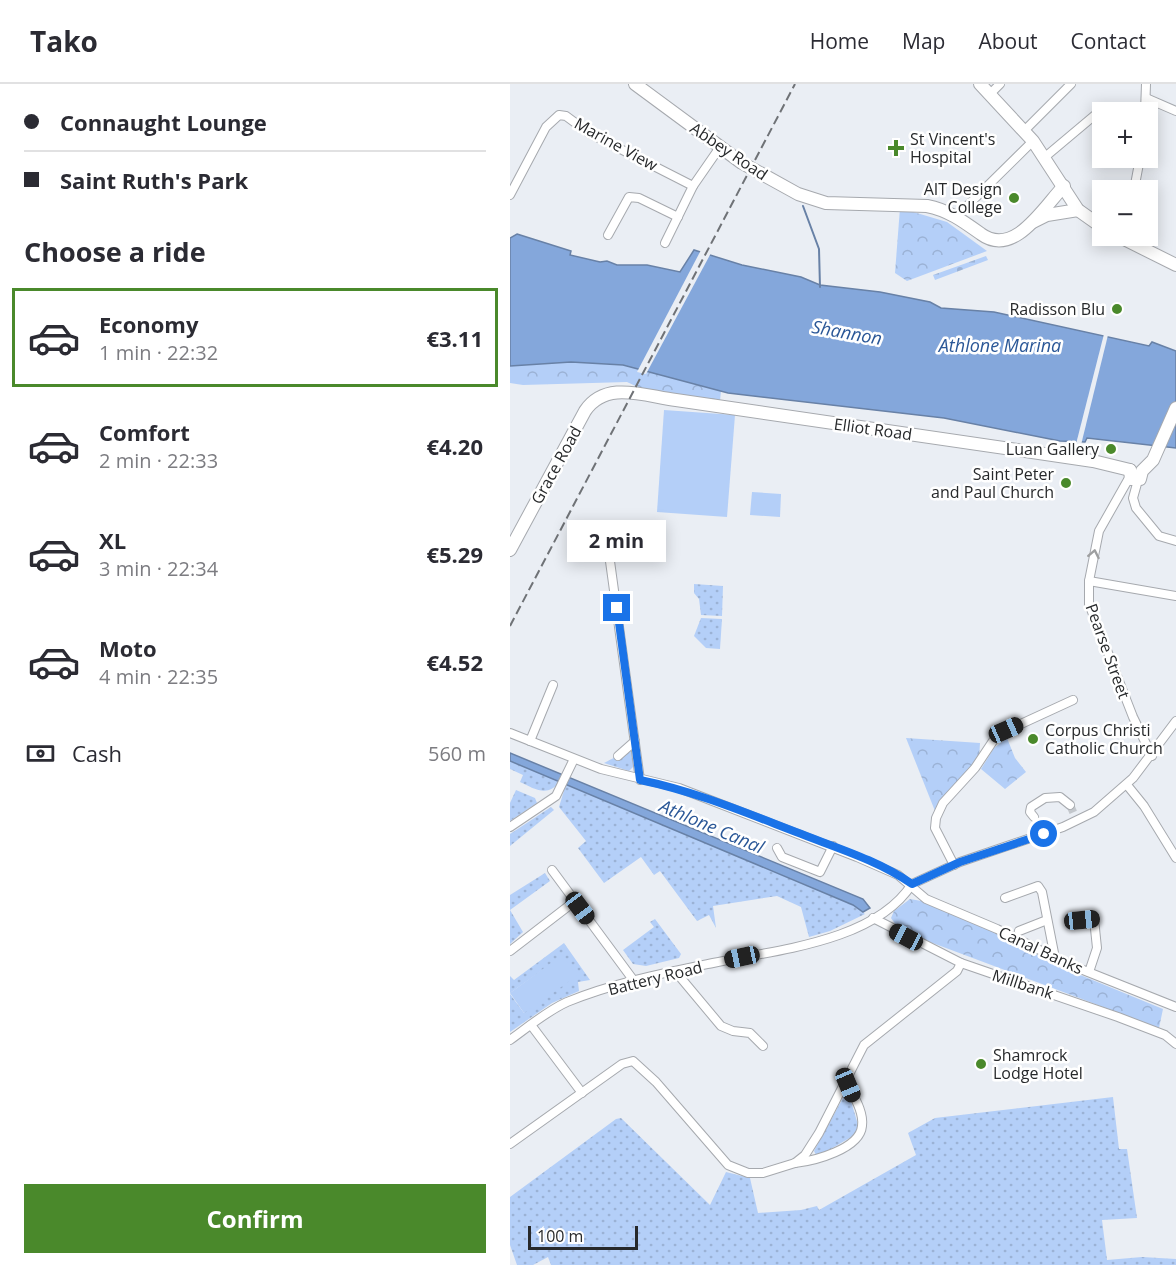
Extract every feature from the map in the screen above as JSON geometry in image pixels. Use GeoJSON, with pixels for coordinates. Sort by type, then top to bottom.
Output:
{"type":"FeatureCollection","features":[{"type":"Feature","properties":{"kind":"street","name":"Abbey Road"},"geometry":{"type":"LineString","coordinates":[[635,84],[755,172],[798,194],[826,203],[927,206],[957,216],[996,242],[1010,239],[1047,215],[1078,210]]}},
{"type":"Feature","properties":{"kind":"street"},"geometry":{"type":"LineString","coordinates":[[980,84],[1025,130],[1078,210],[1092,220]]}},
{"type":"Feature","properties":{"kind":"street"},"geometry":{"type":"LineString","coordinates":[[990,94],[1000,84]]}},
{"type":"Feature","properties":{"kind":"street"},"geometry":{"type":"LineString","coordinates":[[1025,130],[1071,84]]}},
{"type":"Feature","properties":{"kind":"street"},"geometry":{"type":"LineString","coordinates":[[1145,102],[1146,84]]}},
{"type":"Feature","properties":{"kind":"street"},"geometry":{"type":"LineString","coordinates":[[1146,98],[1176,111]]}},
{"type":"Feature","properties":{"kind":"street","name":"Marine View"},"geometry":{"type":"LineString","coordinates":[[510,195],[546,127],[559,115],[566,117],[589,133],[693,186]]}},
{"type":"Feature","properties":{"kind":"street"},"geometry":{"type":"LineString","coordinates":[[1045,157],[1092,118]]}},
{"type":"Feature","properties":{"kind":"street"},"geometry":{"type":"LineString","coordinates":[[957,216],[1033,141]]}},
{"type":"Feature","properties":{"kind":"street"},"geometry":{"type":"LineString","coordinates":[[665,243],[693,186],[720,147]]}},
{"type":"Feature","properties":{"kind":"street","name":"Abbey Road"},"geometry":{"type":"LineString","coordinates":[[1032,223],[1064,186]]}},
{"type":"Feature","properties":{"kind":"street"},"geometry":{"type":"LineString","coordinates":[[608,235],[627,199],[632,196],[678,217]]}},
{"type":"Feature","properties":{"kind":"street"},"geometry":{"type":"LineString","coordinates":[[1138,246],[1176,265]]}},
{"type":"Feature","properties":{"kind":"street","name":"Elliot Road"},"geometry":{"type":"LineString","coordinates":[[614,392],[1093,461],[1135,475]]}},
{"type":"Feature","properties":{"kind":"street","name":"Grace Road"},"geometry":{"type":"LineString","coordinates":[[510,550],[585,411],[600,395],[614,392]]}},
{"type":"Feature","properties":{"kind":"street"},"geometry":{"type":"LineString","coordinates":[[1176,408],[1153,460],[1135,475],[1133,502],[1159,536],[1176,542]]}},
{"type":"Feature","properties":{"kind":"street","name":"Pearse Street"},"geometry":{"type":"LineString","coordinates":[[1135,475],[1099,531],[1089,581],[1090,612],[1152,756]]}},
{"type":"Feature","properties":{"kind":"street"},"geometry":{"type":"LineString","coordinates":[[609,554],[640,780]]}},
{"type":"Feature","properties":{"kind":"street"},"geometry":{"type":"LineString","coordinates":[[1089,581],[1176,596]]}},
{"type":"Feature","properties":{"kind":"street"},"geometry":{"type":"LineString","coordinates":[[530,741],[553,685]]}},
{"type":"Feature","properties":{"kind":"street"},"geometry":{"type":"LineString","coordinates":[[954,865],[935,828],[936,818],[943,803],[975,768],[998,735],[1073,700]]}},
{"type":"Feature","properties":{"kind":"street"},"geometry":{"type":"LineString","coordinates":[[912,884],[954,865],[1094,812],[1127,785],[1152,756],[1176,721]]}},
{"type":"Feature","properties":{"kind":"street","name":"Canal Banks"},"geometry":{"type":"LineString","coordinates":[[510,733],[574,759],[640,780],[679,788],[833,846],[898,874],[912,884],[926,899],[987,924],[1055,958],[1176,1007]]}},
{"type":"Feature","properties":{"kind":"street"},"geometry":{"type":"LineString","coordinates":[[618,756],[635,741]]}},
{"type":"Feature","properties":{"kind":"street"},"geometry":{"type":"LineString","coordinates":[[510,827],[556,796],[574,759]]}},
{"type":"Feature","properties":{"kind":"street"},"geometry":{"type":"LineString","coordinates":[[1127,785],[1144,806],[1176,858]]}},
{"type":"Feature","properties":{"kind":"street"},"geometry":{"type":"LineString","coordinates":[[1034,817],[1030,812],[1031,807],[1045,798],[1060,797],[1070,805]]}},
{"type":"Feature","properties":{"kind":"street"},"geometry":{"type":"LineString","coordinates":[[777,848],[780,856],[820,872],[833,846]]}},
{"type":"Feature","properties":{"kind":"street"},"geometry":{"type":"LineString","coordinates":[[552,870],[634,981]]}},
{"type":"Feature","properties":{"kind":"street","name":"Battery Road"},"geometry":{"type":"LineString","coordinates":[[510,1040],[566,1003],[634,981],[819,941],[856,928],[905,895],[912,884]]}},
{"type":"Feature","properties":{"kind":"street"},"geometry":{"type":"LineString","coordinates":[[1005,898],[1038,886],[1055,958]]}},
{"type":"Feature","properties":{"kind":"street"},"geometry":{"type":"LineString","coordinates":[[510,951],[575,901]]}},
{"type":"Feature","properties":{"kind":"street","name":"Millbank"},"geometry":{"type":"LineString","coordinates":[[874,917],[961,963],[1118,1017],[1165,1035],[1176,1044]]}},
{"type":"Feature","properties":{"kind":"street"},"geometry":{"type":"LineString","coordinates":[[1069,922],[1094,919],[1097,948],[1089,972]]}},
{"type":"Feature","properties":{"kind":"street","name":"Canal Banks"},"geometry":{"type":"LineString","coordinates":[[1019,932],[1047,920]]}},
{"type":"Feature","properties":{"kind":"street"},"geometry":{"type":"LineString","coordinates":[[795,1163],[810,1149],[864,1045],[957,971],[961,963]]}},
{"type":"Feature","properties":{"kind":"street"},"geometry":{"type":"LineString","coordinates":[[675,971],[721,1026],[733,1031],[750,1033],[763,1046]]}},
{"type":"Feature","properties":{"kind":"street"},"geometry":{"type":"LineString","coordinates":[[531,1025],[582,1093]]}},
{"type":"Feature","properties":{"kind":"street"},"geometry":{"type":"LineString","coordinates":[[510,1144],[621,1064],[633,1061],[656,1082],[732,1167],[759,1174],[795,1163],[824,1158],[856,1139],[862,1127],[861,1114],[845,1083]]}},
{"type":"Feature","properties":{"kind":"green space"},"geometry":{"type":"Polygon","coordinates":[[[900,208],[947,222],[987,251],[907,281],[895,273],[900,208]]]}},
{"type":"Feature","properties":{"kind":"green space"},"geometry":{"type":"Polygon","coordinates":[[[986,256],[988,260],[935,280],[933,275],[986,256]]]}},
{"type":"Feature","properties":{"kind":"green space"},"geometry":{"type":"Polygon","coordinates":[[[571,362],[623,365],[721,391],[720,401],[642,389],[627,382],[523,385],[510,383],[510,366],[571,362]]]}},
{"type":"Feature","properties":{"kind":"green space"},"geometry":{"type":"Polygon","coordinates":[[[664,410],[735,415],[727,517],[657,512],[664,410]]]}},
{"type":"Feature","properties":{"kind":"green space"},"geometry":{"type":"Polygon","coordinates":[[[752,492],[781,494],[780,517],[750,515],[752,492]]]}},
{"type":"Feature","properties":{"kind":"green space"},"geometry":{"type":"Polygon","coordinates":[[[694,584],[723,586],[722,616],[701,615],[699,599],[694,593],[694,584]]]}},
{"type":"Feature","properties":{"kind":"green space"},"geometry":{"type":"Polygon","coordinates":[[[701,618],[722,619],[720,649],[706,648],[694,636],[701,618]]]}},
{"type":"Feature","properties":{"kind":"green space"},"geometry":{"type":"Polygon","coordinates":[[[906,738],[980,743],[979,758],[935,811],[906,738]]]}},
{"type":"Feature","properties":{"kind":"green space"},"geometry":{"type":"Polygon","coordinates":[[[1007,738],[1015,758],[1026,772],[1005,789],[981,769],[994,748],[1007,738]]]}},
{"type":"Feature","properties":{"kind":"green space"},"geometry":{"type":"Polygon","coordinates":[[[629,750],[633,754],[634,766],[629,771],[604,763],[629,750]]]}},
{"type":"Feature","properties":{"kind":"green space"},"geometry":{"type":"Polygon","coordinates":[[[510,761],[560,781],[546,791],[531,787],[520,782],[523,775],[510,769],[510,761]]]}},
{"type":"Feature","properties":{"kind":"green space"},"geometry":{"type":"Polygon","coordinates":[[[566,784],[853,905],[865,914],[830,931],[809,937],[801,907],[777,896],[713,906],[716,928],[709,915],[697,921],[660,871],[654,875],[641,857],[604,883],[578,848],[586,841],[559,807],[566,784]]]}},
{"type":"Feature","properties":{"kind":"green space"},"geometry":{"type":"Polygon","coordinates":[[[516,790],[535,798],[537,803],[510,821],[510,803],[516,790]]]}},
{"type":"Feature","properties":{"kind":"green space"},"geometry":{"type":"Polygon","coordinates":[[[551,807],[554,810],[510,846],[510,834],[551,807]]]}},
{"type":"Feature","properties":{"kind":"green space"},"geometry":{"type":"Polygon","coordinates":[[[545,873],[550,881],[510,910],[510,895],[545,873]]]}},
{"type":"Feature","properties":{"kind":"green space"},"geometry":{"type":"Polygon","coordinates":[[[910,899],[927,902],[1025,946],[1044,960],[1163,1009],[1159,1028],[922,939],[896,925],[891,918],[894,911],[910,899]]]}},
{"type":"Feature","properties":{"kind":"green space"},"geometry":{"type":"Polygon","coordinates":[[[510,910],[523,932],[510,944],[510,910]]]}},
{"type":"Feature","properties":{"kind":"green space"},"geometry":{"type":"Polygon","coordinates":[[[655,919],[681,954],[679,958],[646,966],[633,964],[623,950],[654,927],[650,922],[655,919]]]}},
{"type":"Feature","properties":{"kind":"green space"},"geometry":{"type":"Polygon","coordinates":[[[564,943],[590,980],[578,982],[579,991],[552,1003],[510,1032],[510,994],[524,1013],[562,956],[510,993],[510,976],[514,980],[564,943]]]}},
{"type":"Feature","properties":{"kind":"green space"},"geometry":{"type":"Polygon","coordinates":[[[562,955],[577,976],[524,1013],[510,993],[562,955]]]}},
{"type":"Feature","properties":{"kind":"green space"},"geometry":{"type":"Polygon","coordinates":[[[844,1096],[850,1098],[859,1128],[853,1136],[817,1157],[814,1151],[844,1096]]]}},
{"type":"Feature","properties":{"kind":"green space"},"geometry":{"type":"Polygon","coordinates":[[[1113,1097],[1119,1149],[1127,1149],[1137,1218],[1102,1220],[1107,1260],[1142,1257],[1176,1259],[1176,1265],[551,1265],[548,1257],[533,1265],[517,1265],[510,1245],[510,1197],[616,1119],[621,1118],[710,1205],[726,1172],[750,1178],[758,1213],[801,1210],[817,1206],[819,1210],[916,1155],[908,1133],[935,1118],[1113,1097]]]}},
{"type":"Feature","properties":{"kind":"water"},"geometry":{"type":"Polygon","coordinates":[[[517,234],[571,251],[570,255],[600,262],[607,261],[617,265],[647,265],[680,272],[694,250],[742,265],[801,277],[820,285],[880,292],[930,302],[941,308],[994,312],[1149,346],[1152,342],[1176,351],[1176,448],[1087,438],[1085,442],[1060,441],[944,418],[728,393],[623,365],[571,362],[510,366],[510,238],[517,234]]]}},
{"type":"Feature","properties":{"kind":"water"},"geometry":{"type":"Polygon","coordinates":[[[510,753],[863,899],[870,908],[863,912],[853,905],[510,761],[510,753]]]}},
{"type":"Feature","properties":{"kind":"pier"},"geometry":{"type":"Polygon","coordinates":[[[701,250],[711,253],[646,374],[637,372],[701,250]]]}},
{"type":"Feature","properties":{"kind":"pier"},"geometry":{"type":"Polygon","coordinates":[[[1104,334],[1108,335],[1081,445],[1076,444],[1104,334]]]}},
{"type":"Feature","properties":{"kind":"waterway"},"geometry":{"type":"LineString","coordinates":[[803,206],[819,249],[820,287]]}},
{"type":"Feature","properties":{"kind":"tunnel"},"geometry":{"type":"LineString","coordinates":[[1070,805],[1074,814]]}},
{"type":"Feature","properties":{"kind":"tunnel"},"geometry":{"type":"LineString","coordinates":[[1034,817],[1041,829]]}},
{"type":"Feature","properties":{"kind":"railway"},"geometry":{"type":"LineString","coordinates":[[510,626],[795,84]]}},
{"type":"Feature","properties":{"kind":"place","name":"St Vincent's Hospital"},"geometry":{"type":"Point","coordinates":[896,148]}},
{"type":"Feature","properties":{"kind":"place","name":"AIT Design College"},"geometry":{"type":"Point","coordinates":[1014,198]}},
{"type":"Feature","properties":{"kind":"place","name":"Radisson Blu"},"geometry":{"type":"Point","coordinates":[1117,309]}},
{"type":"Feature","properties":{"kind":"place","name":"Luan Gallery"},"geometry":{"type":"Point","coordinates":[1111,449]}},
{"type":"Feature","properties":{"kind":"place","name":"Saint Peter and Paul Church"},"geometry":{"type":"Point","coordinates":[1066,483]}},
{"type":"Feature","properties":{"kind":"place","name":"Corpus Christi Catholic Church"},"geometry":{"type":"Point","coordinates":[1033,739]}},
{"type":"Feature","properties":{"kind":"place","name":"Shamrock Lodge Hotel"},"geometry":{"type":"Point","coordinates":[981,1064]}},
{"type":"Feature","properties":{"kind":"route"},"geometry":{"type":"LineString","coordinates":[[617,608],[640,780],[679,788],[757,817],[898,874],[912,884],[960,862],[1044,834]]}},
{"type":"Feature","properties":{"kind":"water label","name":"Shannon"},"geometry":{"type":"Point","coordinates":[847,332]}},
{"type":"Feature","properties":{"kind":"water label","name":"Athlone Marina"},"geometry":{"type":"Point","coordinates":[1000,345]}},
{"type":"Feature","properties":{"kind":"water label","name":"Athlone Canal"},"geometry":{"type":"Point","coordinates":[712,826]}}]}
